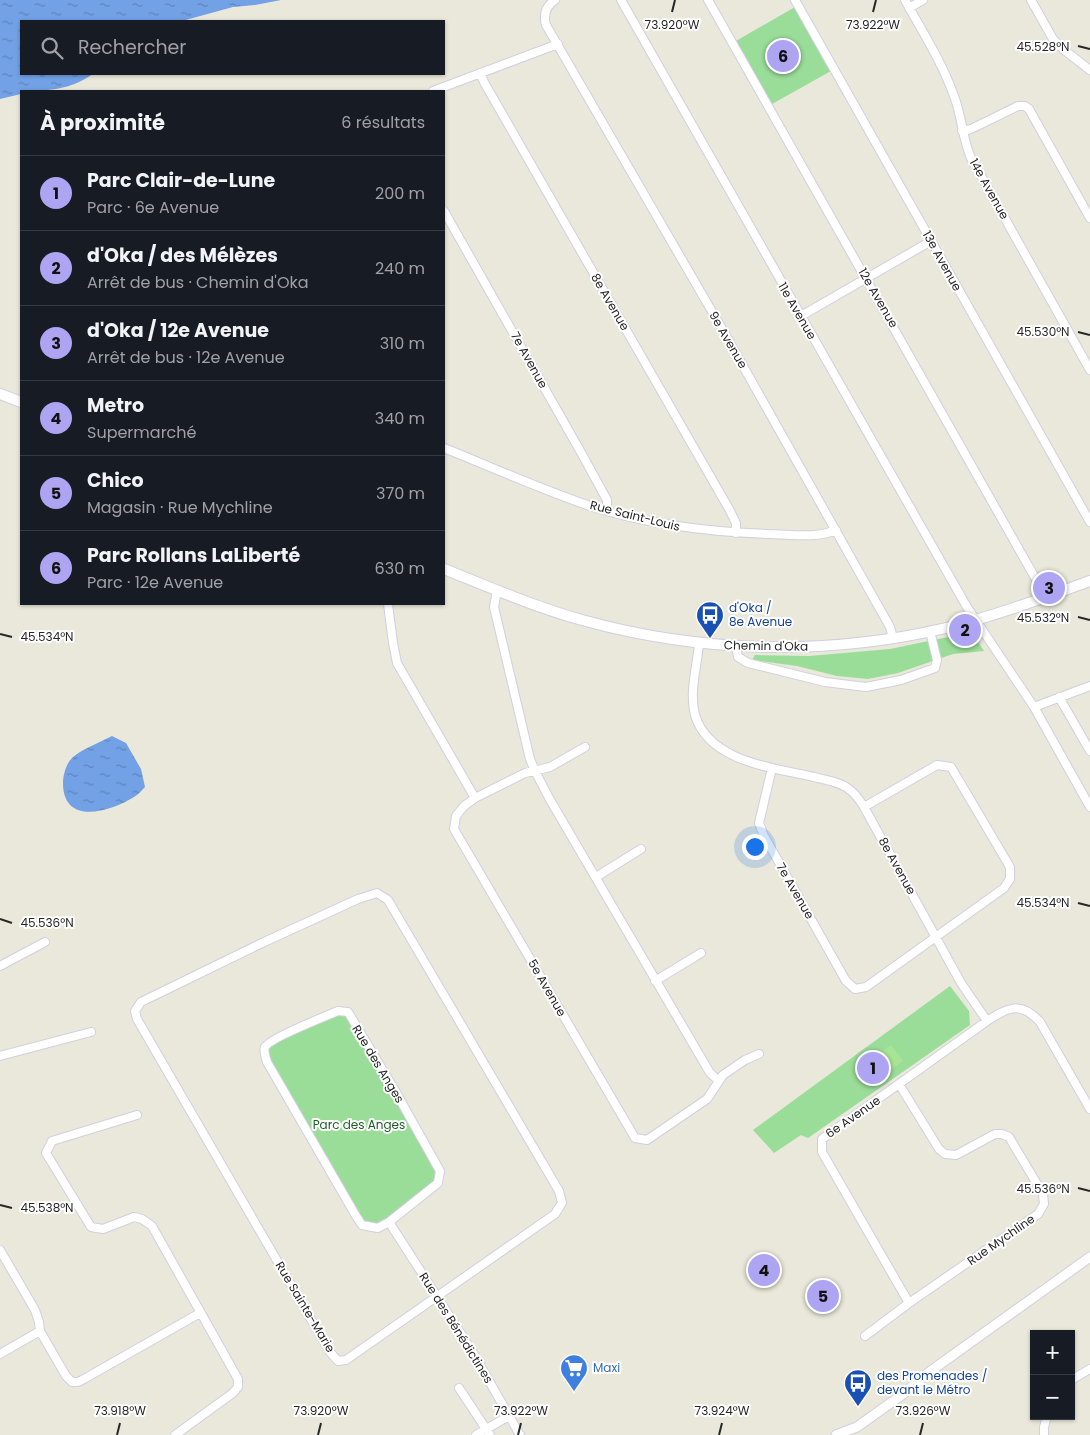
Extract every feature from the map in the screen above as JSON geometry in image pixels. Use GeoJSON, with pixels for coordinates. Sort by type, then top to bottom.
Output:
{"type":"FeatureCollection","features":[{"type":"Feature","properties":{"kind":"main road"},"geometry":{"type":"LineString","coordinates":[[0,394],[20,402]]}},
{"type":"Feature","properties":{"kind":"main road","name":"Chemin d'Oka"},"geometry":{"type":"LineString","coordinates":[[445,569],[582,620],[699,644],[736,646],[823,646],[893,638],[976,620],[1090,581]]}},
{"type":"Feature","properties":{"kind":"street","name":"9e Avenue"},"geometry":{"type":"LineString","coordinates":[[555,0],[548,6],[544,19],[836,530],[890,627],[893,638]]}},
{"type":"Feature","properties":{"kind":"street","name":"11e Avenue"},"geometry":{"type":"LineString","coordinates":[[621,0],[976,620],[1034,707],[1090,807]]}},
{"type":"Feature","properties":{"kind":"street","name":"12e Avenue"},"geometry":{"type":"LineString","coordinates":[[708,0],[1045,597]]}},
{"type":"Feature","properties":{"kind":"street","name":"13e Avenue"},"geometry":{"type":"LineString","coordinates":[[795,0],[1090,522]]}},
{"type":"Feature","properties":{"kind":"street","name":"14e Avenue"},"geometry":{"type":"LineString","coordinates":[[905,0],[947,78],[958,107],[964,141],[972,158],[1090,368]]}},
{"type":"Feature","properties":{"kind":"street"},"geometry":{"type":"LineString","coordinates":[[909,8],[923,0]]}},
{"type":"Feature","properties":{"kind":"street"},"geometry":{"type":"LineString","coordinates":[[1031,0],[1053,39],[1090,70]]}},
{"type":"Feature","properties":{"kind":"street"},"geometry":{"type":"LineString","coordinates":[[436,90],[558,44]]}},
{"type":"Feature","properties":{"kind":"street","name":"8e Avenue"},"geometry":{"type":"LineString","coordinates":[[480,73],[729,509],[736,523],[736,533]]}},
{"type":"Feature","properties":{"kind":"street"},"geometry":{"type":"LineString","coordinates":[[962,131],[971,129],[1012,109],[1022,106],[1029,109],[1090,218]]}},
{"type":"Feature","properties":{"kind":"street","name":"7e Avenue"},"geometry":{"type":"LineString","coordinates":[[445,213],[607,500],[607,511]]}},
{"type":"Feature","properties":{"kind":"street"},"geometry":{"type":"LineString","coordinates":[[801,316],[931,241]]}},
{"type":"Feature","properties":{"kind":"street","name":"Rue Saint-Louis"},"geometry":{"type":"LineString","coordinates":[[445,448],[552,492],[607,511],[678,527],[736,533],[820,535],[836,530]]}},
{"type":"Feature","properties":{"kind":"street"},"geometry":{"type":"LineString","coordinates":[[497,590],[494,607],[530,759],[535,771],[710,1073],[718,1080],[745,1060],[759,1054]]}},
{"type":"Feature","properties":{"kind":"street"},"geometry":{"type":"LineString","coordinates":[[388,605],[393,644],[398,663],[475,798],[524,773],[550,767],[585,747]]}},
{"type":"Feature","properties":{"kind":"street"},"geometry":{"type":"LineString","coordinates":[[736,646],[738,657],[748,663],[824,682],[866,687],[901,680],[935,668],[937,660],[930,631]]}},
{"type":"Feature","properties":{"kind":"street","name":"8e Avenue"},"geometry":{"type":"LineString","coordinates":[[699,644],[693,696],[696,716],[710,740],[723,750],[746,761],[833,781],[849,789],[864,807],[967,992],[987,1021]]}},
{"type":"Feature","properties":{"kind":"street"},"geometry":{"type":"LineString","coordinates":[[1034,707],[1090,686]]}},
{"type":"Feature","properties":{"kind":"street"},"geometry":{"type":"LineString","coordinates":[[1059,697],[1090,751]]}},
{"type":"Feature","properties":{"kind":"street"},"geometry":{"type":"LineString","coordinates":[[864,807],[938,766],[950,767],[1010,867],[1010,879],[1004,888],[936,938]]}},
{"type":"Feature","properties":{"kind":"street","name":"7e Avenue"},"geometry":{"type":"LineString","coordinates":[[772,768],[759,823],[764,836],[846,981],[856,989],[866,987],[936,938]]}},
{"type":"Feature","properties":{"kind":"street","name":"5e Avenue"},"geometry":{"type":"LineString","coordinates":[[475,798],[464,806],[456,816],[454,829],[635,1138],[647,1140],[707,1099],[718,1080]]}},
{"type":"Feature","properties":{"kind":"street"},"geometry":{"type":"LineString","coordinates":[[596,877],[641,849]]}},
{"type":"Feature","properties":{"kind":"street","name":"Rue Sainte-Marie"},"geometry":{"type":"LineString","coordinates":[[377,893],[388,900],[559,1191],[562,1203],[555,1214],[438,1296],[346,1360],[338,1360],[330,1352],[137,1019],[135,1011],[141,1002],[358,899],[377,893]]}},
{"type":"Feature","properties":{"kind":"street"},"geometry":{"type":"LineString","coordinates":[[0,966],[45,942]]}},
{"type":"Feature","properties":{"kind":"street"},"geometry":{"type":"LineString","coordinates":[[655,981],[701,953]]}},
{"type":"Feature","properties":{"kind":"street"},"geometry":{"type":"LineString","coordinates":[[987,1021],[1011,1008],[1022,1008],[1031,1012],[1040,1022],[1090,1109]]}},
{"type":"Feature","properties":{"kind":"street","name":"Rue des Anges"},"geometry":{"type":"LineString","coordinates":[[338,1011],[348,1012],[440,1171],[438,1183],[389,1222],[378,1228],[362,1225],[267,1062],[264,1051],[266,1045],[276,1038],[338,1011]]}},
{"type":"Feature","properties":{"kind":"street","name":"6e Avenue"},"geometry":{"type":"LineString","coordinates":[[909,1303],[822,1152],[822,1138],[987,1021]]}},
{"type":"Feature","properties":{"kind":"street"},"geometry":{"type":"LineString","coordinates":[[0,1056],[91,1032]]}},
{"type":"Feature","properties":{"kind":"street","name":"Rue Mychline"},"geometry":{"type":"LineString","coordinates":[[865,1336],[909,1303],[1038,1214],[1044,1204],[1043,1194],[1009,1137],[995,1134],[956,1155],[945,1154],[939,1148],[899,1084]]}},
{"type":"Feature","properties":{"kind":"street"},"geometry":{"type":"LineString","coordinates":[[137,1116],[52,1141],[46,1153],[91,1227],[103,1229],[134,1216],[152,1226],[238,1379],[238,1387],[230,1396],[175,1435]]}},
{"type":"Feature","properties":{"kind":"street","name":"Rue des Bénédictines"},"geometry":{"type":"LineString","coordinates":[[389,1222],[472,1351],[520,1435]]}},
{"type":"Feature","properties":{"kind":"street"},"geometry":{"type":"LineString","coordinates":[[0,1250],[38,1316],[40,1331],[68,1379],[72,1382],[78,1382],[200,1313]]}},
{"type":"Feature","properties":{"kind":"street"},"geometry":{"type":"LineString","coordinates":[[852,1435],[860,1431],[932,1370],[1090,1257]]}},
{"type":"Feature","properties":{"kind":"street"},"geometry":{"type":"LineString","coordinates":[[0,1354],[40,1331]]}},
{"type":"Feature","properties":{"kind":"street"},"geometry":{"type":"LineString","coordinates":[[1075,1378],[1090,1369]]}},
{"type":"Feature","properties":{"kind":"street"},"geometry":{"type":"LineString","coordinates":[[459,1388],[488,1432]]}},
{"type":"Feature","properties":{"kind":"street"},"geometry":{"type":"LineString","coordinates":[[476,1435],[488,1432],[509,1416]]}},
{"type":"Feature","properties":{"kind":"street"},"geometry":{"type":"LineString","coordinates":[[1044,1435],[1046,1420]]}},
{"type":"Feature","properties":{"kind":"street"},"geometry":{"type":"LineString","coordinates":[[836,1435],[860,1431]]}},
{"type":"Feature","properties":{"kind":"green space"},"geometry":{"type":"Polygon","coordinates":[[[795,7],[831,71],[772,104],[736,41],[795,7]]]}},
{"type":"Feature","properties":{"kind":"green space"},"geometry":{"type":"Polygon","coordinates":[[[972,632],[984,651],[953,654],[898,673],[868,679],[837,676],[797,666],[752,660],[755,655],[809,656],[890,649],[972,632]]]}},
{"type":"Feature","properties":{"kind":"green space"},"geometry":{"type":"Polygon","coordinates":[[[950,986],[969,1011],[970,1025],[808,1138],[801,1135],[774,1153],[753,1130],[950,986]]]}},
{"type":"Feature","properties":{"kind":"green space","name":"Parc des Anges"},"geometry":{"type":"Polygon","coordinates":[[[348,1012],[440,1171],[438,1183],[378,1228],[362,1225],[267,1062],[266,1045],[320,1018],[348,1012]]]}},
{"type":"Feature","properties":{"kind":"green space"},"geometry":{"type":"Polygon","coordinates":[[[891,1045],[903,1061],[873,1083],[861,1067],[891,1045]]]}},
{"type":"Feature","properties":{"kind":"water"},"geometry":{"type":"Polygon","coordinates":[[[0,0],[281,0],[233,7],[186,20],[20,20],[20,75],[91,75],[67,86],[50,90],[20,90],[20,94],[0,99],[0,0]]]}},
{"type":"Feature","properties":{"kind":"water"},"geometry":{"type":"Polygon","coordinates":[[[112,736],[126,743],[141,769],[145,787],[135,796],[113,807],[90,812],[79,810],[71,805],[65,797],[63,780],[67,766],[70,760],[85,749],[112,736]]]}},
{"type":"Feature","properties":{"kind":"place","name":"Parc Rollans LaLiberté"},"geometry":{"type":"Point","coordinates":[783,56]}},
{"type":"Feature","properties":{"kind":"place","name":"d'Oka / 12e Avenue"},"geometry":{"type":"Point","coordinates":[1049,588]}},
{"type":"Feature","properties":{"kind":"place","name":"d'Oka / des Mélèzes"},"geometry":{"type":"Point","coordinates":[965,630]}},
{"type":"Feature","properties":{"kind":"place","name":"d'Oka / 8e Avenue"},"geometry":{"type":"Point","coordinates":[710,639]}},
{"type":"Feature","properties":{"kind":"place","name":"Parc Clair-de-Lune"},"geometry":{"type":"Point","coordinates":[873,1068]}},
{"type":"Feature","properties":{"kind":"place","name":"Metro"},"geometry":{"type":"Point","coordinates":[764,1270]}},
{"type":"Feature","properties":{"kind":"place","name":"Chico"},"geometry":{"type":"Point","coordinates":[823,1296]}},
{"type":"Feature","properties":{"kind":"place","name":"Maxi"},"geometry":{"type":"Point","coordinates":[574,1392]}},
{"type":"Feature","properties":{"kind":"place","name":"des Promenades / devant le Métro"},"geometry":{"type":"Point","coordinates":[858,1407]}}]}
